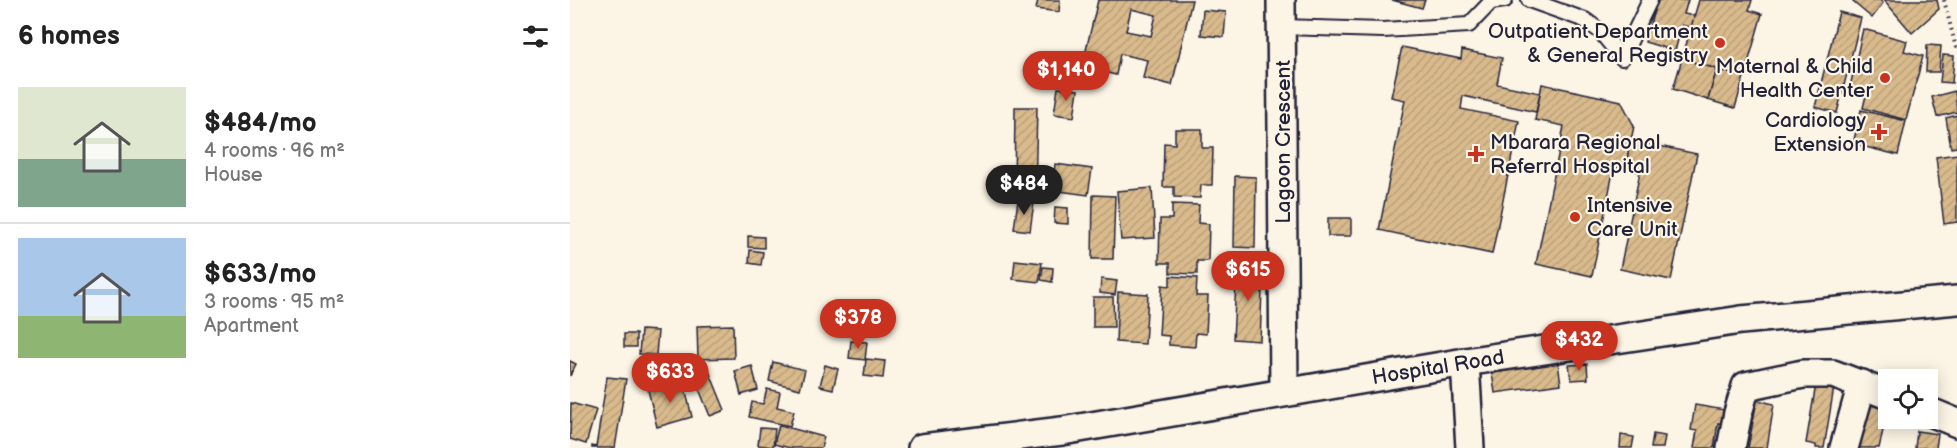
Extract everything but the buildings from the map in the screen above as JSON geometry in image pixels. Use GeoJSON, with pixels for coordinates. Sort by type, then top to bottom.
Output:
{"type":"FeatureCollection","features":[{"type":"Feature","properties":{"kind":"street","name":"Lagoon Crescent"},"geometry":{"type":"LineString","coordinates":[[1281,0],[1284,392]]}},
{"type":"Feature","properties":{"kind":"street","name":"Hospital Road"},"geometry":{"type":"LineString","coordinates":[[922,448],[1063,440],[1284,392],[1465,362],[1741,320],[1957,300]]}},
{"type":"Feature","properties":{"kind":"street"},"geometry":{"type":"LineString","coordinates":[[1465,362],[1470,448]]}},
{"type":"Feature","properties":{"kind":"street"},"geometry":{"type":"LineString","coordinates":[[1731,448],[1746,386],[1803,374],[1833,374],[1878,391]]}},
{"type":"Feature","properties":{"kind":"street"},"geometry":{"type":"LineString","coordinates":[[1844,448],[1862,384]]}},
{"type":"Feature","properties":{"kind":"street"},"geometry":{"type":"LineString","coordinates":[[1938,415],[1957,423]]}},
{"type":"Feature","properties":{"kind":"lane"},"geometry":{"type":"LineString","coordinates":[[1282,27],[1383,30],[1469,25],[1491,2],[1505,0]]}},
{"type":"Feature","properties":{"kind":"lane"},"geometry":{"type":"LineString","coordinates":[[1529,0],[1585,20],[1600,31],[1622,58],[1650,0]]}},
{"type":"Feature","properties":{"kind":"path"},"geometry":{"type":"LineString","coordinates":[[1944,0],[1957,52]]}},
{"type":"Feature","properties":{"kind":"place","name":"Outpatient Department & General Registry"},"geometry":{"type":"Point","coordinates":[1720,43]}},
{"type":"Feature","properties":{"kind":"place","name":"Maternal & Child Health Center"},"geometry":{"type":"Point","coordinates":[1885,78]}},
{"type":"Feature","properties":{"kind":"place","name":"Cardiology Extension"},"geometry":{"type":"Point","coordinates":[1879,132]}},
{"type":"Feature","properties":{"kind":"place","name":"Mbarara Regional Referral Hospital"},"geometry":{"type":"Point","coordinates":[1476,154]}},
{"type":"Feature","properties":{"kind":"place","name":"Intensive Care Unit"},"geometry":{"type":"Point","coordinates":[1575,217]}}]}
